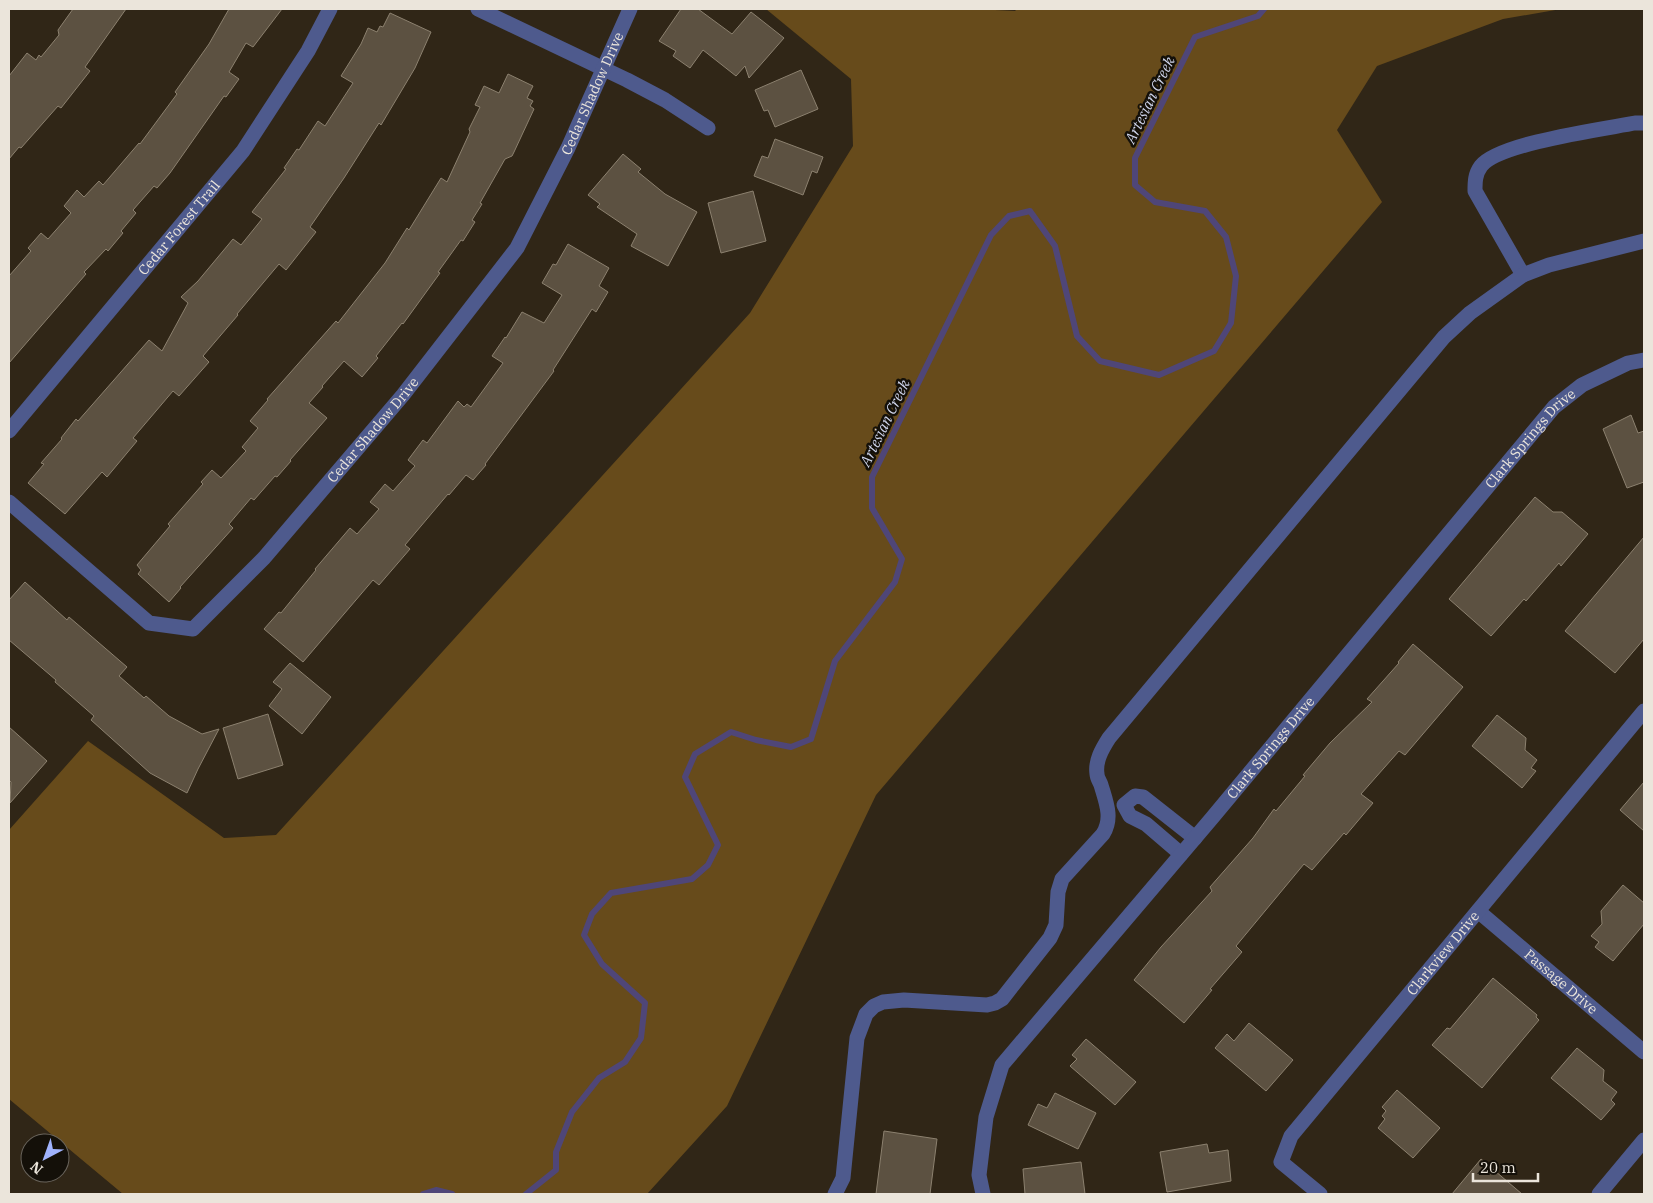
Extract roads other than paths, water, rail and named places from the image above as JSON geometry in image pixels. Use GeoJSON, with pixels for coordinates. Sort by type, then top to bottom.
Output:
{"type":"FeatureCollection","features":[{"type":"Feature","properties":{"kind":"street","name":"Cedar Forest Trail"},"geometry":{"type":"LineString","coordinates":[[9,431],[243,151],[308,51],[330,9]]}},
{"type":"Feature","properties":{"kind":"street"},"geometry":{"type":"LineString","coordinates":[[478,9],[665,100],[708,128]]}},
{"type":"Feature","properties":{"kind":"street","name":"Cedar Shadow Drive"},"geometry":{"type":"LineString","coordinates":[[9,502],[149,623],[193,629],[264,558],[397,403],[517,248],[568,148],[630,9]]}},
{"type":"Feature","properties":{"kind":"street"},"geometry":{"type":"LineString","coordinates":[[1522,275],[1475,191],[1475,178],[1482,165],[1501,153],[1546,140],[1635,123],[1644,123]]}},
{"type":"Feature","properties":{"kind":"street"},"geometry":{"type":"LineString","coordinates":[[834,1194],[843,1178],[857,1038],[866,1014],[874,1006],[883,1002],[904,1000],[987,1005],[1002,999],[1050,938],[1056,925],[1058,892],[1062,879],[1103,834],[1107,826],[1109,817],[1107,806],[1097,774],[1098,756],[1109,738],[1444,337],[1470,313],[1522,275],[1549,265],[1644,241]]}},
{"type":"Feature","properties":{"kind":"street","name":"Clark Springs Drive"},"geometry":{"type":"LineString","coordinates":[[983,1194],[979,1175],[986,1117],[1002,1065],[1195,838],[1554,407],[1582,385],[1628,363],[1644,360]]}},
{"type":"Feature","properties":{"kind":"street","name":"Clarkview Drive"},"geometry":{"type":"LineString","coordinates":[[1320,1194],[1281,1162],[1291,1136],[1644,711]]}},
{"type":"Feature","properties":{"kind":"street"},"geometry":{"type":"LineString","coordinates":[[1107,806],[1124,806],[1135,796],[1143,797],[1195,838]]}},
{"type":"Feature","properties":{"kind":"street"},"geometry":{"type":"LineString","coordinates":[[1124,806],[1130,816],[1146,824],[1181,854]]}},
{"type":"Feature","properties":{"kind":"street","name":"Passage Drive"},"geometry":{"type":"LineString","coordinates":[[1478,911],[1644,1052]]}},
{"type":"Feature","properties":{"kind":"street"},"geometry":{"type":"LineString","coordinates":[[1599,1194],[1644,1140]]}},
{"type":"Feature","properties":{"kind":"waterway","name":"Artesian Creek"},"geometry":{"type":"LineString","coordinates":[[526,1194],[556,1170],[556,1152],[572,1112],[599,1078],[625,1062],[641,1038],[645,1003],[602,964],[584,935],[592,914],[611,893],[692,879],[708,865],[718,845],[685,777],[695,754],[731,732],[756,740],[791,747],[811,739],[835,661],[895,582],[902,559],[872,508],[872,477],[991,235],[1009,216],[1030,211],[1055,246],[1077,336],[1100,361],[1159,375],[1214,351],[1231,323],[1236,276],[1226,237],[1205,211],[1155,202],[1135,185],[1135,158],[1195,37],[1258,16],[1264,9]]}},
{"type":"Feature","properties":{"kind":"waterway","name":"Artesian Creek"},"geometry":{"type":"LineString","coordinates":[[423,1194],[436,1190],[452,1194]]}}]}
